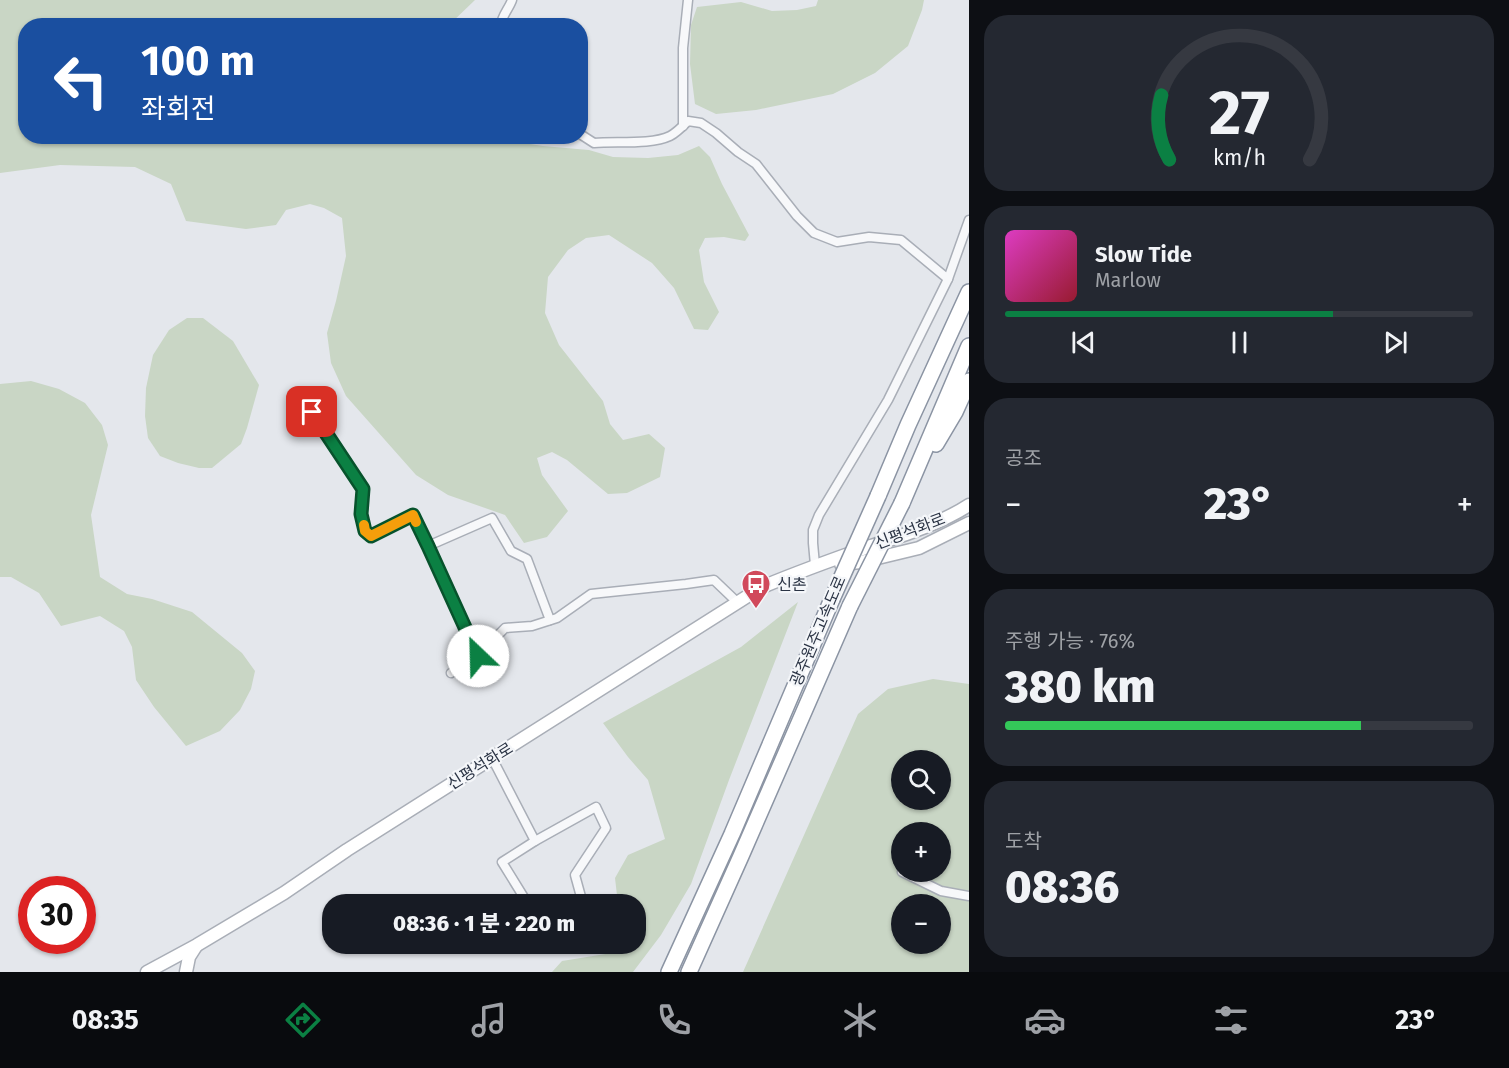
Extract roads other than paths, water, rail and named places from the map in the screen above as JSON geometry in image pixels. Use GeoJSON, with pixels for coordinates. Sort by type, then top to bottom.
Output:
{"type":"FeatureCollection","features":[{"type":"Feature","properties":{"kind":"highway","name":"광주원주고속도로"},"geometry":{"type":"LineString","coordinates":[[669,972],[732,834],[908,425],[969,292]]}},
{"type":"Feature","properties":{"kind":"highway","name":"광주원주고속도로"},"geometry":{"type":"LineString","coordinates":[[689,972],[849,606],[902,503],[969,346]]}},
{"type":"Feature","properties":{"kind":"highway"},"geometry":{"type":"LineString","coordinates":[[910,484],[955,412],[969,381]]}},
{"type":"Feature","properties":{"kind":"main road","name":"신평석화로"},"geometry":{"type":"LineString","coordinates":[[147,972],[284,893],[347,850],[762,587],[815,565],[920,529],[969,505]]}},
{"type":"Feature","properties":{"kind":"main road","name":"신평석화로"},"geometry":{"type":"LineString","coordinates":[[815,565],[861,562],[919,548],[969,523]]}},
{"type":"Feature","properties":{"kind":"main road"},"geometry":{"type":"LineString","coordinates":[[186,972],[189,957],[196,945]]}},
{"type":"Feature","properties":{"kind":"street"},"geometry":{"type":"LineString","coordinates":[[502,18],[512,0]]}},
{"type":"Feature","properties":{"kind":"street"},"geometry":{"type":"LineString","coordinates":[[682,126],[683,48],[688,0]]}},
{"type":"Feature","properties":{"kind":"street"},"geometry":{"type":"LineString","coordinates":[[588,139],[594,143],[648,142],[671,136],[688,121],[700,123],[756,164],[814,233],[837,242],[869,237],[901,240],[948,279]]}},
{"type":"Feature","properties":{"kind":"street"},"geometry":{"type":"LineString","coordinates":[[815,565],[813,530],[819,515],[888,400],[948,279],[969,220]]}},
{"type":"Feature","properties":{"kind":"street"},"geometry":{"type":"LineString","coordinates":[[312,412],[363,489],[361,514],[365,531],[371,536],[413,515],[478,656]]}},
{"type":"Feature","properties":{"kind":"street"},"geometry":{"type":"LineString","coordinates":[[428,546],[492,518],[511,551],[527,559],[550,620]]}},
{"type":"Feature","properties":{"kind":"street"},"geometry":{"type":"LineString","coordinates":[[451,673],[478,656],[505,627],[532,626],[557,618],[591,594],[714,580],[737,602]]}},
{"type":"Feature","properties":{"kind":"street"},"geometry":{"type":"LineString","coordinates":[[492,758],[535,841]]}},
{"type":"Feature","properties":{"kind":"street"},"geometry":{"type":"LineString","coordinates":[[522,894],[502,862],[596,807],[606,828],[575,875],[580,894]]}},
{"type":"Feature","properties":{"kind":"street"},"geometry":{"type":"LineString","coordinates":[[923,882],[941,891],[969,896]]}},
{"type":"Feature","properties":{"kind":"place","name":"신촌"},"geometry":{"type":"Point","coordinates":[756,610]}}]}
